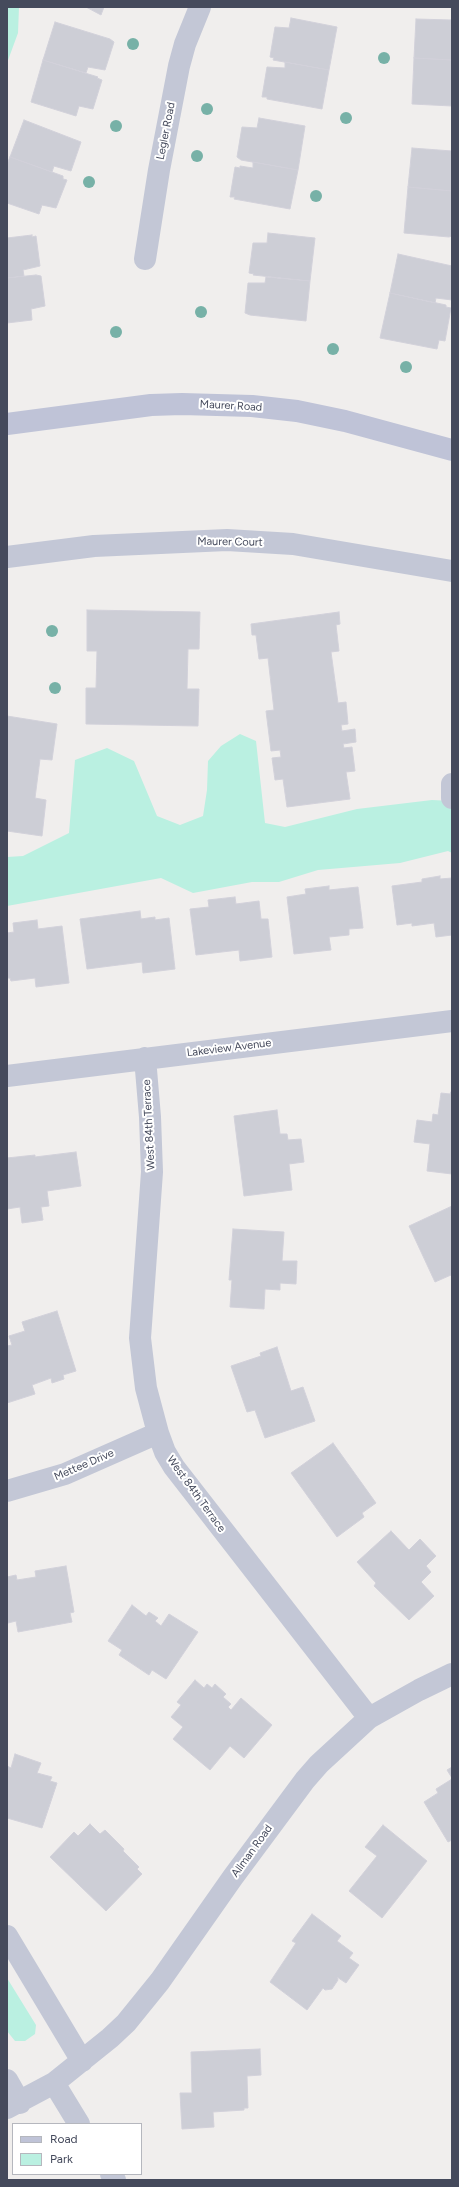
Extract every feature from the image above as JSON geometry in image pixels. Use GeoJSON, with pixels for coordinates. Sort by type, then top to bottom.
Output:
{"type":"FeatureCollection","features":[{"type":"Feature","properties":{"kind":"street","name":"Legler Road"},"geometry":{"type":"LineString","coordinates":[[145,259],[156,184],[177,75],[185,44],[200,7]]}},
{"type":"Feature","properties":{"kind":"street","name":"Maurer Road"},"geometry":{"type":"LineString","coordinates":[[7,424],[151,405],[182,404],[252,406],[297,411],[345,421],[452,450]]}},
{"type":"Feature","properties":{"kind":"street","name":"Maurer Court"},"geometry":{"type":"LineString","coordinates":[[7,557],[94,546],[227,540],[300,545],[452,571]]}},
{"type":"Feature","properties":{"kind":"street"},"geometry":{"type":"LineString","coordinates":[[452,784],[452,798]]}},
{"type":"Feature","properties":{"kind":"street","name":"Lakeview Avenue"},"geometry":{"type":"LineString","coordinates":[[7,1076],[452,1021]]}},
{"type":"Feature","properties":{"kind":"street","name":"West 84th Terrace"},"geometry":{"type":"LineString","coordinates":[[144,1058],[150,1117],[152,1172],[140,1338],[146,1388],[158,1433],[165,1452],[174,1467],[369,1718]]}},
{"type":"Feature","properties":{"kind":"street","name":"Mettee Drive"},"geometry":{"type":"LineString","coordinates":[[7,1491],[66,1474],[158,1433]]}},
{"type":"Feature","properties":{"kind":"street","name":"Allman Road"},"geometry":{"type":"LineString","coordinates":[[7,2080],[13,2105],[54,2083],[110,2038],[143,2003],[305,1780],[319,1764],[369,1718],[452,1674]]}},
{"type":"Feature","properties":{"kind":"street"},"geometry":{"type":"LineString","coordinates":[[7,1936],[82,2061]]}},
{"type":"Feature","properties":{"kind":"street"},"geometry":{"type":"LineString","coordinates":[[54,2083],[78,2123]]}},
{"type":"Feature","properties":{"kind":"green space"},"geometry":{"type":"Polygon","coordinates":[[[7,7],[19,7],[18,33],[7,63],[7,7]]]}},
{"type":"Feature","properties":{"kind":"green space"},"geometry":{"type":"Polygon","coordinates":[[[240,734],[256,741],[265,823],[285,827],[357,809],[432,800],[452,801],[452,853],[448,851],[400,863],[318,870],[279,882],[252,882],[193,893],[161,878],[7,906],[7,857],[23,856],[69,833],[75,760],[107,748],[134,761],[157,816],[180,825],[203,816],[207,790],[208,761],[221,746],[240,734]]]}},
{"type":"Feature","properties":{"kind":"green space"},"geometry":{"type":"Polygon","coordinates":[[[7,1978],[36,2025],[35,2034],[25,2041],[15,2041],[7,2031],[7,1978]]]}},
{"type":"Feature","properties":{"kind":"building"},"geometry":{"type":"Polygon","coordinates":[[[86,7],[104,7],[101,15],[86,7]]]}},
{"type":"Feature","properties":{"kind":"building"},"geometry":{"type":"Polygon","coordinates":[[[291,18],[337,27],[329,70],[273,60],[274,58],[270,57],[275,27],[289,28],[291,18]]]}},
{"type":"Feature","properties":{"kind":"building"},"geometry":{"type":"Polygon","coordinates":[[[416,19],[452,20],[452,60],[414,58],[416,19]]]}},
{"type":"Feature","properties":{"kind":"building"},"geometry":{"type":"Polygon","coordinates":[[[55,22],[110,39],[114,42],[105,70],[88,67],[86,73],[43,60],[55,22]]]}},
{"type":"Feature","properties":{"kind":"building"},"geometry":{"type":"Polygon","coordinates":[[[414,58],[452,60],[452,106],[412,104],[414,58]]]}},
{"type":"Feature","properties":{"kind":"building"},"geometry":{"type":"Polygon","coordinates":[[[43,60],[98,77],[97,78],[102,80],[93,109],[79,106],[76,116],[31,102],[43,60]]]}},
{"type":"Feature","properties":{"kind":"building"},"geometry":{"type":"Polygon","coordinates":[[[285,62],[329,70],[322,109],[262,97],[267,67],[285,68],[285,62]]]}},
{"type":"Feature","properties":{"kind":"building"},"geometry":{"type":"Polygon","coordinates":[[[259,118],[305,126],[298,170],[241,160],[237,157],[242,127],[257,128],[259,118]]]}},
{"type":"Feature","properties":{"kind":"building"},"geometry":{"type":"Polygon","coordinates":[[[24,120],[81,142],[71,171],[54,166],[52,172],[10,157],[24,120]]]}},
{"type":"Feature","properties":{"kind":"building"},"geometry":{"type":"Polygon","coordinates":[[[412,148],[452,151],[452,191],[408,187],[412,148]]]}},
{"type":"Feature","properties":{"kind":"building"},"geometry":{"type":"Polygon","coordinates":[[[10,157],[63,176],[63,179],[67,180],[56,208],[42,205],[39,214],[7,203],[7,164],[10,157]]]}},
{"type":"Feature","properties":{"kind":"building"},"geometry":{"type":"Polygon","coordinates":[[[253,162],[298,170],[290,209],[230,197],[235,167],[240,168],[240,166],[253,168],[253,162]]]}},
{"type":"Feature","properties":{"kind":"building"},"geometry":{"type":"Polygon","coordinates":[[[408,187],[452,191],[452,236],[404,233],[408,187]]]}},
{"type":"Feature","properties":{"kind":"building"},"geometry":{"type":"Polygon","coordinates":[[[268,233],[315,238],[310,281],[253,275],[254,274],[249,273],[253,243],[267,243],[268,233]]]}},
{"type":"Feature","properties":{"kind":"building"},"geometry":{"type":"Polygon","coordinates":[[[32,235],[32,237],[36,236],[40,266],[23,270],[24,276],[7,278],[7,238],[32,235]]]}},
{"type":"Feature","properties":{"kind":"building"},"geometry":{"type":"Polygon","coordinates":[[[398,254],[452,266],[452,300],[436,298],[435,303],[390,293],[398,254]]]}},
{"type":"Feature","properties":{"kind":"building"},"geometry":{"type":"Polygon","coordinates":[[[36,275],[41,276],[45,306],[31,309],[32,320],[7,323],[7,278],[36,275]]]}},
{"type":"Feature","properties":{"kind":"building"},"geometry":{"type":"Polygon","coordinates":[[[266,277],[310,281],[306,321],[250,315],[245,313],[248,283],[265,283],[266,277]]]}},
{"type":"Feature","properties":{"kind":"building"},"geometry":{"type":"Polygon","coordinates":[[[390,293],[446,305],[446,307],[451,308],[445,341],[439,340],[437,349],[380,338],[390,293]]]}},
{"type":"Feature","properties":{"kind":"building"},"geometry":{"type":"Polygon","coordinates":[[[87,610],[200,612],[199,649],[188,649],[187,689],[199,689],[198,726],[86,724],[86,688],[96,688],[97,651],[87,651],[87,610]]]}},
{"type":"Feature","properties":{"kind":"building"},"geometry":{"type":"Polygon","coordinates":[[[339,612],[340,624],[336,625],[339,651],[331,652],[338,703],[346,702],[348,724],[341,725],[342,731],[355,729],[356,742],[343,744],[344,748],[352,747],[355,771],[346,772],[350,799],[287,807],[283,779],[275,780],[272,758],[281,757],[280,750],[271,751],[266,711],[274,710],[268,658],[259,659],[256,635],[252,635],[251,624],[339,612]]]}},
{"type":"Feature","properties":{"kind":"building"},"geometry":{"type":"Polygon","coordinates":[[[7,716],[57,724],[52,760],[40,759],[35,798],[46,800],[42,836],[7,831],[7,716]]]}},
{"type":"Feature","properties":{"kind":"building"},"geometry":{"type":"Polygon","coordinates":[[[440,876],[440,879],[452,878],[452,935],[436,937],[434,923],[412,926],[412,923],[397,925],[392,886],[422,882],[422,879],[440,876]]]}},
{"type":"Feature","properties":{"kind":"building"},"geometry":{"type":"Polygon","coordinates":[[[329,886],[329,890],[358,887],[363,928],[349,929],[349,935],[329,937],[331,950],[294,954],[287,897],[306,894],[305,889],[329,886]]]}},
{"type":"Feature","properties":{"kind":"building"},"geometry":{"type":"Polygon","coordinates":[[[235,897],[236,904],[259,901],[261,919],[268,919],[272,957],[240,961],[239,950],[196,955],[190,909],[209,907],[208,900],[235,897]]]}},
{"type":"Feature","properties":{"kind":"building"},"geometry":{"type":"Polygon","coordinates":[[[140,911],[141,919],[155,917],[155,920],[169,918],[175,969],[143,973],[142,962],[87,969],[80,919],[140,911]]]}},
{"type":"Feature","properties":{"kind":"building"},"geometry":{"type":"Polygon","coordinates":[[[37,920],[38,929],[62,926],[69,983],[36,987],[35,978],[11,981],[10,978],[7,978],[7,933],[14,932],[13,923],[37,920]]]}},
{"type":"Feature","properties":{"kind":"building"},"geometry":{"type":"Polygon","coordinates":[[[451,1092],[452,1174],[427,1171],[430,1144],[414,1142],[417,1120],[432,1122],[433,1114],[438,1115],[441,1093],[450,1094],[451,1092]]]}},
{"type":"Feature","properties":{"kind":"building"},"geometry":{"type":"Polygon","coordinates":[[[277,1110],[280,1134],[287,1134],[288,1140],[301,1139],[304,1162],[289,1164],[292,1190],[244,1196],[234,1116],[277,1110]]]}},
{"type":"Feature","properties":{"kind":"building"},"geometry":{"type":"Polygon","coordinates":[[[76,1152],[81,1186],[47,1191],[49,1206],[41,1207],[43,1220],[22,1223],[20,1207],[7,1209],[7,1158],[35,1155],[35,1157],[76,1152]]]}},
{"type":"Feature","properties":{"kind":"building"},"geometry":{"type":"Polygon","coordinates":[[[452,1206],[452,1278],[451,1275],[435,1282],[409,1226],[452,1206]]]}},
{"type":"Feature","properties":{"kind":"building"},"geometry":{"type":"Polygon","coordinates":[[[233,1229],[284,1232],[282,1261],[297,1261],[296,1284],[280,1283],[280,1290],[265,1289],[264,1309],[230,1307],[232,1280],[229,1280],[233,1229]]]}},
{"type":"Feature","properties":{"kind":"building"},"geometry":{"type":"Polygon","coordinates":[[[57,1311],[76,1371],[63,1375],[64,1379],[52,1383],[51,1378],[32,1385],[35,1394],[7,1403],[7,1346],[12,1345],[9,1336],[25,1331],[22,1322],[57,1311]]]}},
{"type":"Feature","properties":{"kind":"building"},"geometry":{"type":"Polygon","coordinates":[[[277,1347],[291,1391],[303,1387],[315,1421],[265,1438],[255,1410],[247,1412],[231,1366],[261,1356],[260,1353],[277,1347]]]}},
{"type":"Feature","properties":{"kind":"building"},"geometry":{"type":"Polygon","coordinates":[[[333,1443],[376,1503],[362,1513],[364,1517],[337,1537],[291,1473],[333,1443]]]}},
{"type":"Feature","properties":{"kind":"building"},"geometry":{"type":"Polygon","coordinates":[[[391,1531],[409,1550],[420,1539],[436,1556],[426,1566],[431,1572],[421,1582],[434,1596],[409,1620],[374,1586],[376,1583],[357,1562],[391,1531]]]}},
{"type":"Feature","properties":{"kind":"building"},"geometry":{"type":"Polygon","coordinates":[[[66,1566],[74,1612],[70,1613],[72,1622],[18,1632],[16,1621],[8,1623],[7,1619],[7,1577],[16,1575],[17,1580],[36,1577],[35,1571],[66,1566]]]}},
{"type":"Feature","properties":{"kind":"building"},"geometry":{"type":"Polygon","coordinates":[[[132,1605],[146,1616],[149,1612],[158,1618],[155,1621],[161,1626],[169,1614],[198,1632],[166,1679],[152,1670],[149,1675],[119,1655],[122,1650],[108,1641],[132,1605]]]}},
{"type":"Feature","properties":{"kind":"building"},"geometry":{"type":"Polygon","coordinates":[[[195,1680],[204,1688],[207,1684],[212,1688],[215,1684],[226,1694],[223,1697],[231,1704],[228,1707],[231,1710],[241,1698],[272,1725],[244,1758],[230,1746],[210,1770],[173,1739],[183,1727],[171,1717],[181,1705],[177,1702],[195,1680]]]}},
{"type":"Feature","properties":{"kind":"building"},"geometry":{"type":"Polygon","coordinates":[[[15,1754],[41,1763],[37,1773],[52,1777],[50,1781],[57,1783],[42,1828],[7,1818],[7,1766],[11,1768],[15,1754]]]}},
{"type":"Feature","properties":{"kind":"building"},"geometry":{"type":"Polygon","coordinates":[[[452,1767],[452,1778],[447,1770],[452,1767]]]}},
{"type":"Feature","properties":{"kind":"building"},"geometry":{"type":"Polygon","coordinates":[[[452,1779],[452,1840],[448,1842],[424,1802],[438,1793],[436,1789],[452,1779]]]}},
{"type":"Feature","properties":{"kind":"building"},"geometry":{"type":"Polygon","coordinates":[[[90,1824],[100,1834],[105,1830],[124,1849],[123,1851],[139,1867],[137,1869],[142,1874],[106,1911],[50,1857],[74,1832],[78,1836],[90,1824]]]}},
{"type":"Feature","properties":{"kind":"building"},"geometry":{"type":"Polygon","coordinates":[[[383,1825],[427,1861],[382,1918],[349,1891],[377,1856],[365,1847],[383,1825]]]}},
{"type":"Feature","properties":{"kind":"building"},"geometry":{"type":"Polygon","coordinates":[[[312,1914],[341,1936],[337,1941],[353,1953],[349,1958],[359,1965],[346,1983],[337,1977],[338,1980],[332,1989],[325,1990],[323,1988],[307,2010],[270,1982],[296,1943],[292,1941],[312,1914]]]}},
{"type":"Feature","properties":{"kind":"building"},"geometry":{"type":"Polygon","coordinates":[[[260,2049],[261,2075],[247,2076],[248,2108],[244,2108],[244,2110],[213,2112],[214,2127],[182,2129],[180,2093],[192,2093],[191,2052],[260,2049]]]}}]}
